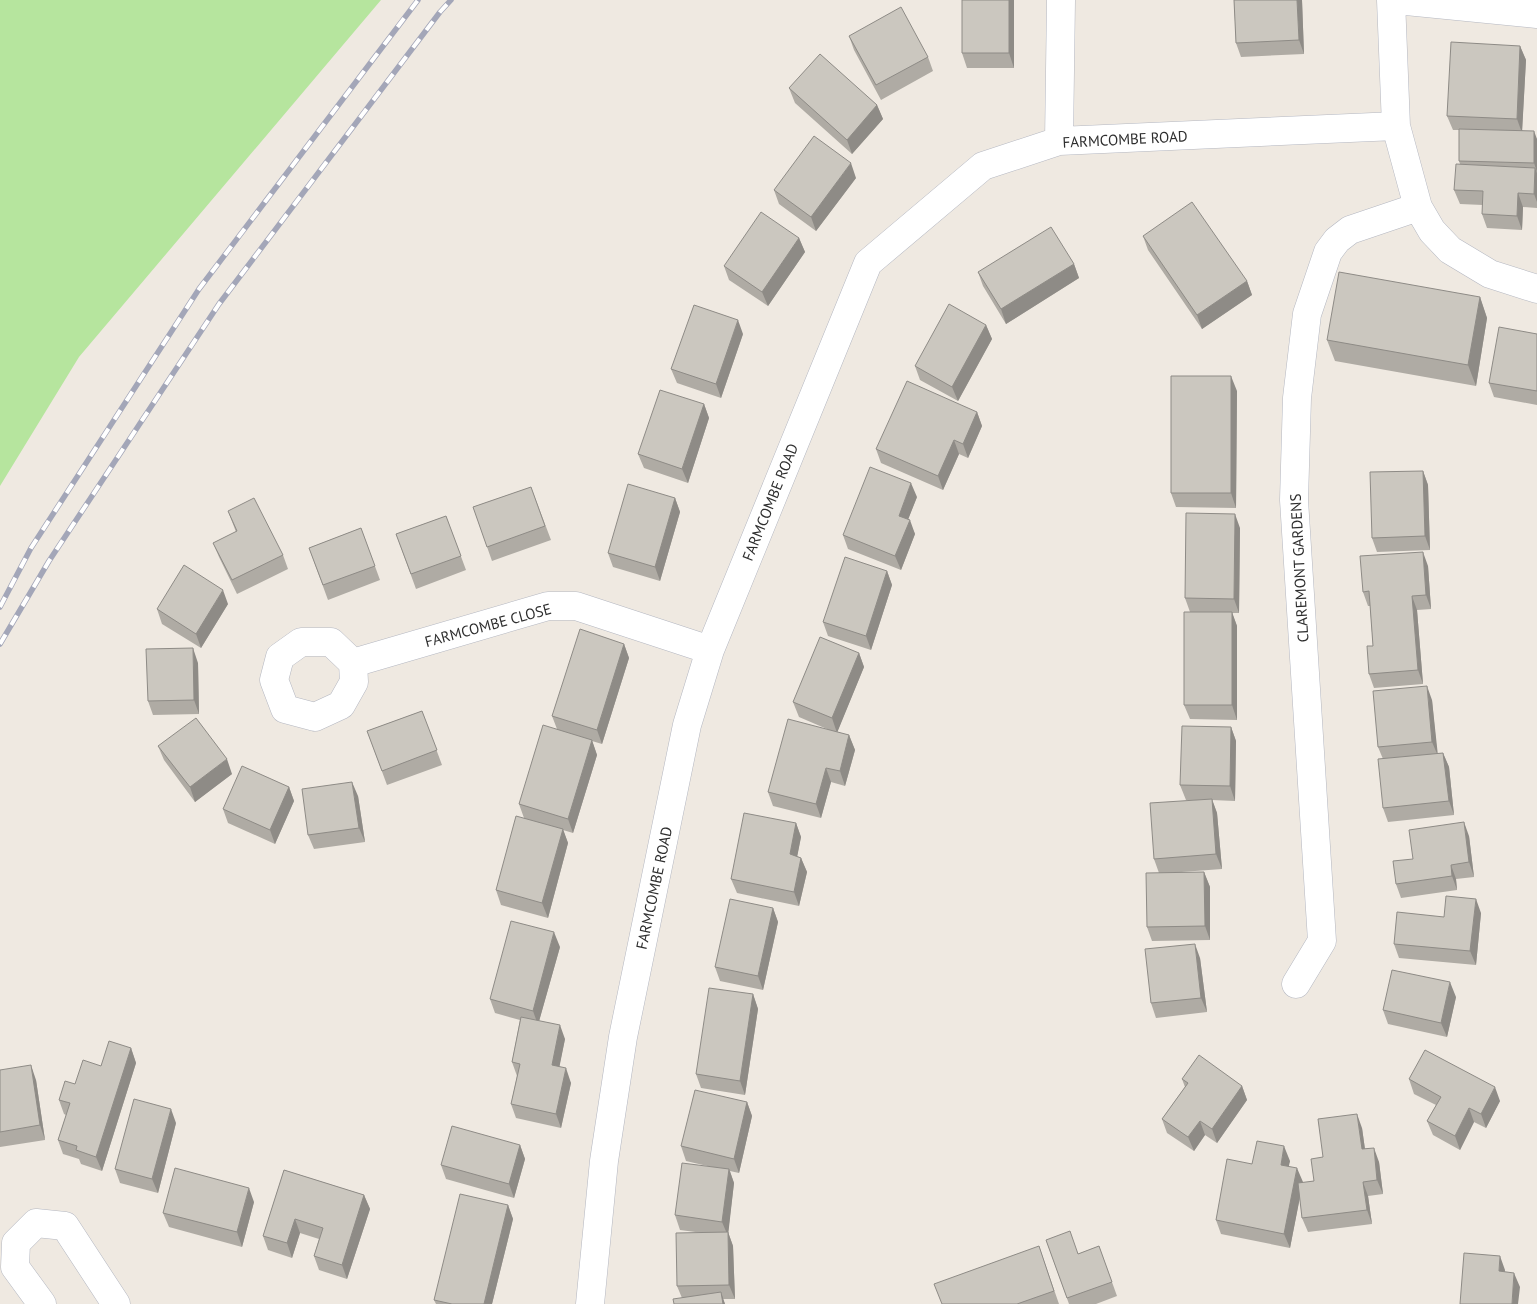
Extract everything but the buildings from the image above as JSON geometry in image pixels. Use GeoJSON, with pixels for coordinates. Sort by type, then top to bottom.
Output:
{"type":"FeatureCollection","features":[{"type":"Feature","properties":{"kind":"street"},"geometry":{"type":"LineString","coordinates":[[1059,141],[1060,0]]}},
{"type":"Feature","properties":{"kind":"street"},"geometry":{"type":"LineString","coordinates":[[1391,0],[1396,126],[1418,207],[1432,231],[1450,250],[1490,274],[1537,289]]}},
{"type":"Feature","properties":{"kind":"street"},"geometry":{"type":"LineString","coordinates":[[1396,0],[1537,14]]}},
{"type":"Feature","properties":{"kind":"street","name":"FARMCOMBE ROAD"},"geometry":{"type":"LineString","coordinates":[[590,1304],[604,1161],[624,1037],[687,726],[710,650],[868,263],[983,166],[1059,141],[1396,126]]}},
{"type":"Feature","properties":{"kind":"street","name":"CLAREMONT GARDENS"},"geometry":{"type":"LineString","coordinates":[[1296,984],[1322,941],[1294,500],[1297,398],[1308,314],[1328,252],[1337,240],[1350,230],[1418,207]]}},
{"type":"Feature","properties":{"kind":"street","name":"FARMCOMBE CLOSE"},"geometry":{"type":"LineString","coordinates":[[353,663],[548,606],[576,606],[710,650]]}},
{"type":"Feature","properties":{"kind":"street"},"geometry":{"type":"LineString","coordinates":[[42,1304],[15,1267],[16,1243],[36,1223],[64,1226],[116,1304]]}},
{"type":"Feature","properties":{"kind":"green space"},"geometry":{"type":"Polygon","coordinates":[[[0,0],[381,0],[79,357],[0,486],[0,0]]]}},
{"type":"Feature","properties":{"kind":"railway"},"geometry":{"type":"LineString","coordinates":[[0,607],[31,548],[199,289],[418,0]]}},
{"type":"Feature","properties":{"kind":"railway"},"geometry":{"type":"LineString","coordinates":[[0,644],[49,561],[219,304],[451,0]]}}]}
